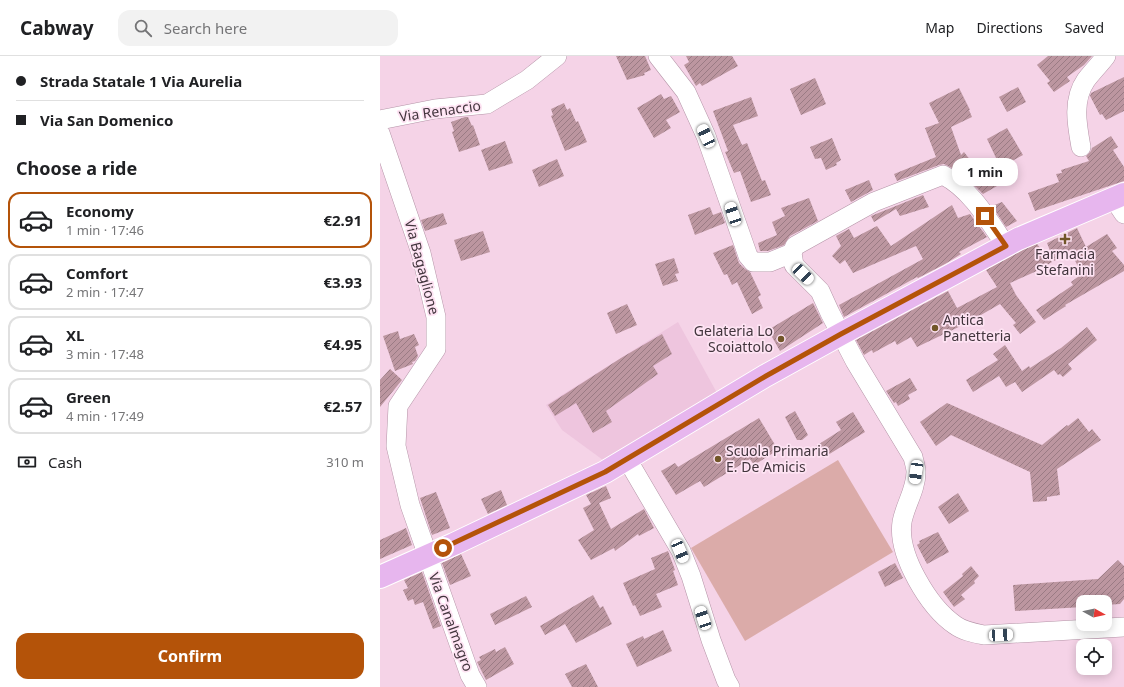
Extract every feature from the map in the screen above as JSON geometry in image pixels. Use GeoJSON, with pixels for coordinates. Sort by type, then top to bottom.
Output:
{"type":"FeatureCollection","features":[{"type":"Feature","properties":{"kind":"main road"},"geometry":{"type":"LineString","coordinates":[[380,577],[605,472],[766,376],[1018,239],[1121,203]]}},
{"type":"Feature","properties":{"kind":"street","name":"Via Renaccio"},"geometry":{"type":"LineString","coordinates":[[380,120],[435,109],[487,104],[527,80],[557,56]]}},
{"type":"Feature","properties":{"kind":"street"},"geometry":{"type":"LineString","coordinates":[[1082,147],[1076,120],[1078,95],[1086,80],[1106,56]]}},
{"type":"Feature","properties":{"kind":"street"},"geometry":{"type":"LineString","coordinates":[[662,57],[686,92],[703,129],[748,256],[753,262],[770,262],[792,254]]}},
{"type":"Feature","properties":{"kind":"street","name":"Via Bagaglione"},"geometry":{"type":"LineString","coordinates":[[380,134],[421,253],[436,318],[436,350],[398,406],[396,446],[410,505],[427,556]]}},
{"type":"Feature","properties":{"kind":"street"},"geometry":{"type":"LineString","coordinates":[[1006,246],[974,201],[962,188],[943,175],[874,202],[795,246],[792,254],[794,265],[820,291],[855,361],[913,457],[916,472],[914,490],[902,522],[902,537],[910,566],[921,588],[944,617],[956,626],[969,632],[984,635],[1124,627]]}},
{"type":"Feature","properties":{"kind":"street"},"geometry":{"type":"LineString","coordinates":[[628,459],[680,551],[691,576],[711,640],[730,687]]}},
{"type":"Feature","properties":{"kind":"street","name":"Via Canalmagro"},"geometry":{"type":"LineString","coordinates":[[427,556],[470,674],[477,687]]}},
{"type":"Feature","properties":{"kind":"shaded area"},"geometry":{"type":"Polygon","coordinates":[[[678,322],[717,393],[603,460],[562,430],[546,405],[678,322]]]}},
{"type":"Feature","properties":{"kind":"shaded area"},"geometry":{"type":"Polygon","coordinates":[[[838,460],[893,552],[745,641],[691,548],[838,460]]]}},
{"type":"Feature","properties":{"kind":"building"},"geometry":{"type":"Polygon","coordinates":[[[616,56],[645,56],[651,70],[644,73],[645,75],[627,80],[616,56]]]}},
{"type":"Feature","properties":{"kind":"building"},"geometry":{"type":"Polygon","coordinates":[[[686,56],[732,56],[738,66],[702,86],[700,83],[696,86],[684,65],[689,62],[686,56]]]}},
{"type":"Feature","properties":{"kind":"building"},"geometry":{"type":"Polygon","coordinates":[[[1048,56],[1092,56],[1084,65],[1067,77],[1070,81],[1054,92],[1047,83],[1050,81],[1037,65],[1048,56]]]}},
{"type":"Feature","properties":{"kind":"building"},"geometry":{"type":"Polygon","coordinates":[[[1124,77],[1124,111],[1106,120],[1102,114],[1100,115],[1090,96],[1091,93],[1124,77]]]}},
{"type":"Feature","properties":{"kind":"building"},"geometry":{"type":"Polygon","coordinates":[[[815,78],[826,104],[801,115],[790,89],[815,78]]]}},
{"type":"Feature","properties":{"kind":"building"},"geometry":{"type":"Polygon","coordinates":[[[1018,87],[1026,102],[1007,112],[999,97],[1018,87]]]}},
{"type":"Feature","properties":{"kind":"building"},"geometry":{"type":"Polygon","coordinates":[[[959,88],[972,117],[951,127],[961,155],[964,152],[980,173],[998,162],[987,139],[1007,128],[1023,155],[1010,162],[1018,174],[983,194],[960,172],[944,164],[897,181],[894,174],[936,157],[925,128],[939,123],[929,103],[959,88]]]}},
{"type":"Feature","properties":{"kind":"building"},"geometry":{"type":"Polygon","coordinates":[[[661,94],[664,99],[671,96],[680,112],[666,120],[671,128],[654,138],[637,108],[661,94]]]}},
{"type":"Feature","properties":{"kind":"building"},"geometry":{"type":"Polygon","coordinates":[[[751,97],[758,116],[733,125],[742,145],[747,143],[762,181],[765,180],[771,195],[751,202],[740,171],[734,173],[725,152],[728,151],[713,111],[751,97]]]}},
{"type":"Feature","properties":{"kind":"building"},"geometry":{"type":"Polygon","coordinates":[[[564,103],[567,110],[570,108],[576,122],[578,121],[587,142],[565,151],[551,116],[553,115],[551,109],[564,103]]]}},
{"type":"Feature","properties":{"kind":"building"},"geometry":{"type":"Polygon","coordinates":[[[468,117],[472,126],[473,125],[480,145],[459,152],[452,132],[454,131],[451,122],[468,117]]]}},
{"type":"Feature","properties":{"kind":"building"},"geometry":{"type":"Polygon","coordinates":[[[1111,136],[1118,147],[1113,150],[1124,167],[1124,181],[1035,211],[1028,193],[1059,182],[1056,174],[1062,173],[1061,170],[1089,161],[1086,156],[1092,148],[1111,136]]]}},
{"type":"Feature","properties":{"kind":"building"},"geometry":{"type":"Polygon","coordinates":[[[832,138],[841,160],[836,163],[837,165],[826,170],[821,158],[815,159],[810,147],[832,138]]]}},
{"type":"Feature","properties":{"kind":"building"},"geometry":{"type":"Polygon","coordinates":[[[505,141],[513,163],[489,171],[481,150],[505,141]]]}},
{"type":"Feature","properties":{"kind":"building"},"geometry":{"type":"Polygon","coordinates":[[[557,159],[564,176],[539,187],[532,170],[557,159]]]}},
{"type":"Feature","properties":{"kind":"building"},"geometry":{"type":"Polygon","coordinates":[[[869,180],[873,190],[851,202],[845,190],[869,180]]]}},
{"type":"Feature","properties":{"kind":"building"},"geometry":{"type":"Polygon","coordinates":[[[923,195],[929,207],[900,216],[896,209],[874,222],[871,216],[923,195]]]}},
{"type":"Feature","properties":{"kind":"building"},"geometry":{"type":"Polygon","coordinates":[[[809,198],[818,221],[790,236],[784,245],[768,251],[760,251],[758,243],[777,235],[772,222],[785,216],[781,208],[809,198]]]}},
{"type":"Feature","properties":{"kind":"building"},"geometry":{"type":"Polygon","coordinates":[[[1002,202],[1017,221],[1006,227],[992,206],[1002,202]]]}},
{"type":"Feature","properties":{"kind":"building"},"geometry":{"type":"Polygon","coordinates":[[[952,205],[958,218],[970,214],[987,237],[959,252],[961,254],[945,264],[918,278],[917,277],[844,317],[839,305],[923,259],[916,246],[853,273],[845,260],[840,264],[832,256],[841,246],[836,236],[849,229],[854,238],[877,226],[891,246],[952,205]]]}},
{"type":"Feature","properties":{"kind":"building"},"geometry":{"type":"Polygon","coordinates":[[[710,207],[713,215],[721,212],[725,223],[695,235],[688,215],[710,207]]]}},
{"type":"Feature","properties":{"kind":"building"},"geometry":{"type":"Polygon","coordinates":[[[443,213],[447,224],[425,231],[421,220],[443,213]]]}},
{"type":"Feature","properties":{"kind":"building"},"geometry":{"type":"Polygon","coordinates":[[[1077,228],[1086,247],[1107,234],[1117,248],[1112,251],[1124,265],[1124,271],[1065,305],[1066,306],[1044,320],[1036,310],[1073,285],[1071,282],[1082,274],[1071,253],[1054,261],[1047,243],[1077,228]]]}},
{"type":"Feature","properties":{"kind":"building"},"geometry":{"type":"Polygon","coordinates":[[[483,231],[490,252],[461,261],[454,240],[483,231]]]}},
{"type":"Feature","properties":{"kind":"building"},"geometry":{"type":"Polygon","coordinates":[[[1037,244],[1052,262],[1047,265],[1048,266],[1010,283],[1016,295],[1036,322],[1020,334],[1013,325],[1016,323],[1000,304],[967,323],[917,347],[911,337],[897,345],[895,341],[873,353],[872,350],[864,355],[856,340],[948,291],[957,308],[997,287],[986,270],[1037,244]]]}},
{"type":"Feature","properties":{"kind":"building"},"geometry":{"type":"Polygon","coordinates":[[[733,245],[739,263],[750,272],[761,295],[758,297],[763,308],[752,314],[737,282],[732,285],[727,274],[724,275],[713,253],[733,245]]]}},
{"type":"Feature","properties":{"kind":"building"},"geometry":{"type":"Polygon","coordinates":[[[674,258],[679,273],[675,274],[678,281],[663,286],[655,264],[674,258]]]}},
{"type":"Feature","properties":{"kind":"building"},"geometry":{"type":"Polygon","coordinates":[[[813,303],[823,323],[780,351],[768,330],[813,303]]]}},
{"type":"Feature","properties":{"kind":"building"},"geometry":{"type":"Polygon","coordinates":[[[627,304],[637,325],[616,334],[607,313],[627,304]]]}},
{"type":"Feature","properties":{"kind":"building"},"geometry":{"type":"Polygon","coordinates":[[[1087,327],[1097,340],[1068,364],[1072,369],[1063,377],[1060,374],[1058,375],[1054,370],[1022,392],[1015,382],[1006,387],[999,376],[973,392],[966,380],[998,360],[993,354],[1005,345],[1022,371],[1029,366],[1030,368],[1061,348],[1087,327]]]}},
{"type":"Feature","properties":{"kind":"building"},"geometry":{"type":"Polygon","coordinates":[[[398,331],[400,339],[414,334],[419,345],[415,347],[418,356],[415,361],[412,362],[413,364],[395,371],[383,336],[398,331]]]}},
{"type":"Feature","properties":{"kind":"building"},"geometry":{"type":"Polygon","coordinates":[[[662,334],[672,354],[653,366],[658,374],[606,411],[612,422],[593,433],[576,403],[555,416],[548,405],[621,358],[662,334]]]}},
{"type":"Feature","properties":{"kind":"building"},"geometry":{"type":"Polygon","coordinates":[[[390,369],[402,380],[380,407],[380,380],[390,369]]]}},
{"type":"Feature","properties":{"kind":"building"},"geometry":{"type":"Polygon","coordinates":[[[910,378],[917,390],[908,395],[910,399],[898,406],[896,402],[894,403],[886,391],[910,378]]]}},
{"type":"Feature","properties":{"kind":"building"},"geometry":{"type":"Polygon","coordinates":[[[947,403],[1042,445],[1078,418],[1089,432],[1092,429],[1101,440],[1057,469],[1060,495],[1047,497],[1047,501],[1033,502],[1030,472],[951,435],[936,446],[920,422],[947,403]]]}},
{"type":"Feature","properties":{"kind":"building"},"geometry":{"type":"Polygon","coordinates":[[[795,411],[808,435],[802,440],[797,440],[785,417],[795,411]]]}},
{"type":"Feature","properties":{"kind":"building"},"geometry":{"type":"Polygon","coordinates":[[[853,412],[865,432],[823,458],[816,446],[841,430],[836,422],[853,412]]]}},
{"type":"Feature","properties":{"kind":"building"},"geometry":{"type":"Polygon","coordinates":[[[759,418],[778,450],[754,465],[750,459],[704,487],[700,481],[676,495],[661,471],[675,463],[678,467],[759,418]]]}},
{"type":"Feature","properties":{"kind":"building"},"geometry":{"type":"Polygon","coordinates":[[[606,486],[611,498],[599,503],[611,529],[644,509],[654,528],[639,536],[638,534],[615,551],[614,548],[591,560],[578,540],[594,530],[583,508],[591,504],[586,495],[606,486]]]}},
{"type":"Feature","properties":{"kind":"building"},"geometry":{"type":"Polygon","coordinates":[[[501,490],[507,505],[488,514],[481,499],[501,490]]]}},
{"type":"Feature","properties":{"kind":"building"},"geometry":{"type":"Polygon","coordinates":[[[436,492],[450,528],[432,535],[420,498],[436,492]]]}},
{"type":"Feature","properties":{"kind":"building"},"geometry":{"type":"Polygon","coordinates":[[[958,493],[969,511],[949,524],[938,507],[958,493]]]}},
{"type":"Feature","properties":{"kind":"building"},"geometry":{"type":"Polygon","coordinates":[[[406,528],[412,545],[380,559],[380,540],[406,528]]]}},
{"type":"Feature","properties":{"kind":"building"},"geometry":{"type":"Polygon","coordinates":[[[938,532],[949,552],[927,564],[917,545],[920,543],[919,541],[938,532]]]}},
{"type":"Feature","properties":{"kind":"building"},"geometry":{"type":"Polygon","coordinates":[[[668,551],[675,570],[673,571],[678,585],[656,594],[662,607],[640,616],[635,605],[633,606],[623,583],[655,569],[651,558],[668,551]]]}},
{"type":"Feature","properties":{"kind":"building"},"geometry":{"type":"Polygon","coordinates":[[[461,554],[471,576],[450,585],[442,563],[461,554]]]}},
{"type":"Feature","properties":{"kind":"building"},"geometry":{"type":"Polygon","coordinates":[[[1118,560],[1124,566],[1124,599],[1120,604],[1112,605],[1112,595],[1076,595],[1076,607],[1015,611],[1013,585],[1098,579],[1118,560]]]}},
{"type":"Feature","properties":{"kind":"building"},"geometry":{"type":"Polygon","coordinates":[[[895,563],[903,578],[885,587],[878,572],[895,563]]]}},
{"type":"Feature","properties":{"kind":"building"},"geometry":{"type":"Polygon","coordinates":[[[971,566],[979,576],[974,581],[975,583],[961,595],[965,599],[954,607],[943,592],[963,576],[962,574],[971,566]]]}},
{"type":"Feature","properties":{"kind":"building"},"geometry":{"type":"Polygon","coordinates":[[[422,572],[441,626],[433,629],[423,602],[415,605],[413,599],[408,601],[403,590],[408,588],[404,580],[422,572]]]}},
{"type":"Feature","properties":{"kind":"building"},"geometry":{"type":"Polygon","coordinates":[[[593,595],[600,608],[603,606],[612,624],[576,643],[565,624],[545,635],[540,626],[593,595]]]}},
{"type":"Feature","properties":{"kind":"building"},"geometry":{"type":"Polygon","coordinates":[[[526,596],[532,607],[495,625],[490,614],[526,596]]]}},
{"type":"Feature","properties":{"kind":"building"},"geometry":{"type":"Polygon","coordinates":[[[663,630],[672,651],[637,667],[626,644],[643,636],[644,639],[663,630]]]}},
{"type":"Feature","properties":{"kind":"building"},"geometry":{"type":"Polygon","coordinates":[[[505,647],[514,664],[486,680],[477,662],[481,660],[479,657],[495,649],[496,652],[505,647]]]}},
{"type":"Feature","properties":{"kind":"building"},"geometry":{"type":"Polygon","coordinates":[[[586,664],[598,687],[572,687],[565,674],[586,664]]]}},
{"type":"Feature","properties":{"kind":"place","name":"Farmacia Stefanini"},"geometry":{"type":"Point","coordinates":[1065,239]}},
{"type":"Feature","properties":{"kind":"place","name":"Antica Panetteria"},"geometry":{"type":"Point","coordinates":[935,328]}},
{"type":"Feature","properties":{"kind":"place","name":"Gelateria Lo Scoiattolo"},"geometry":{"type":"Point","coordinates":[781,339]}},
{"type":"Feature","properties":{"kind":"place","name":"Scuola Primaria E. De Amicis"},"geometry":{"type":"Point","coordinates":[718,459]}},
{"type":"Feature","properties":{"kind":"route"},"geometry":{"type":"LineString","coordinates":[[443,548],[605,472],[766,376],[841,334],[1006,246],[985,216]]}}]}
